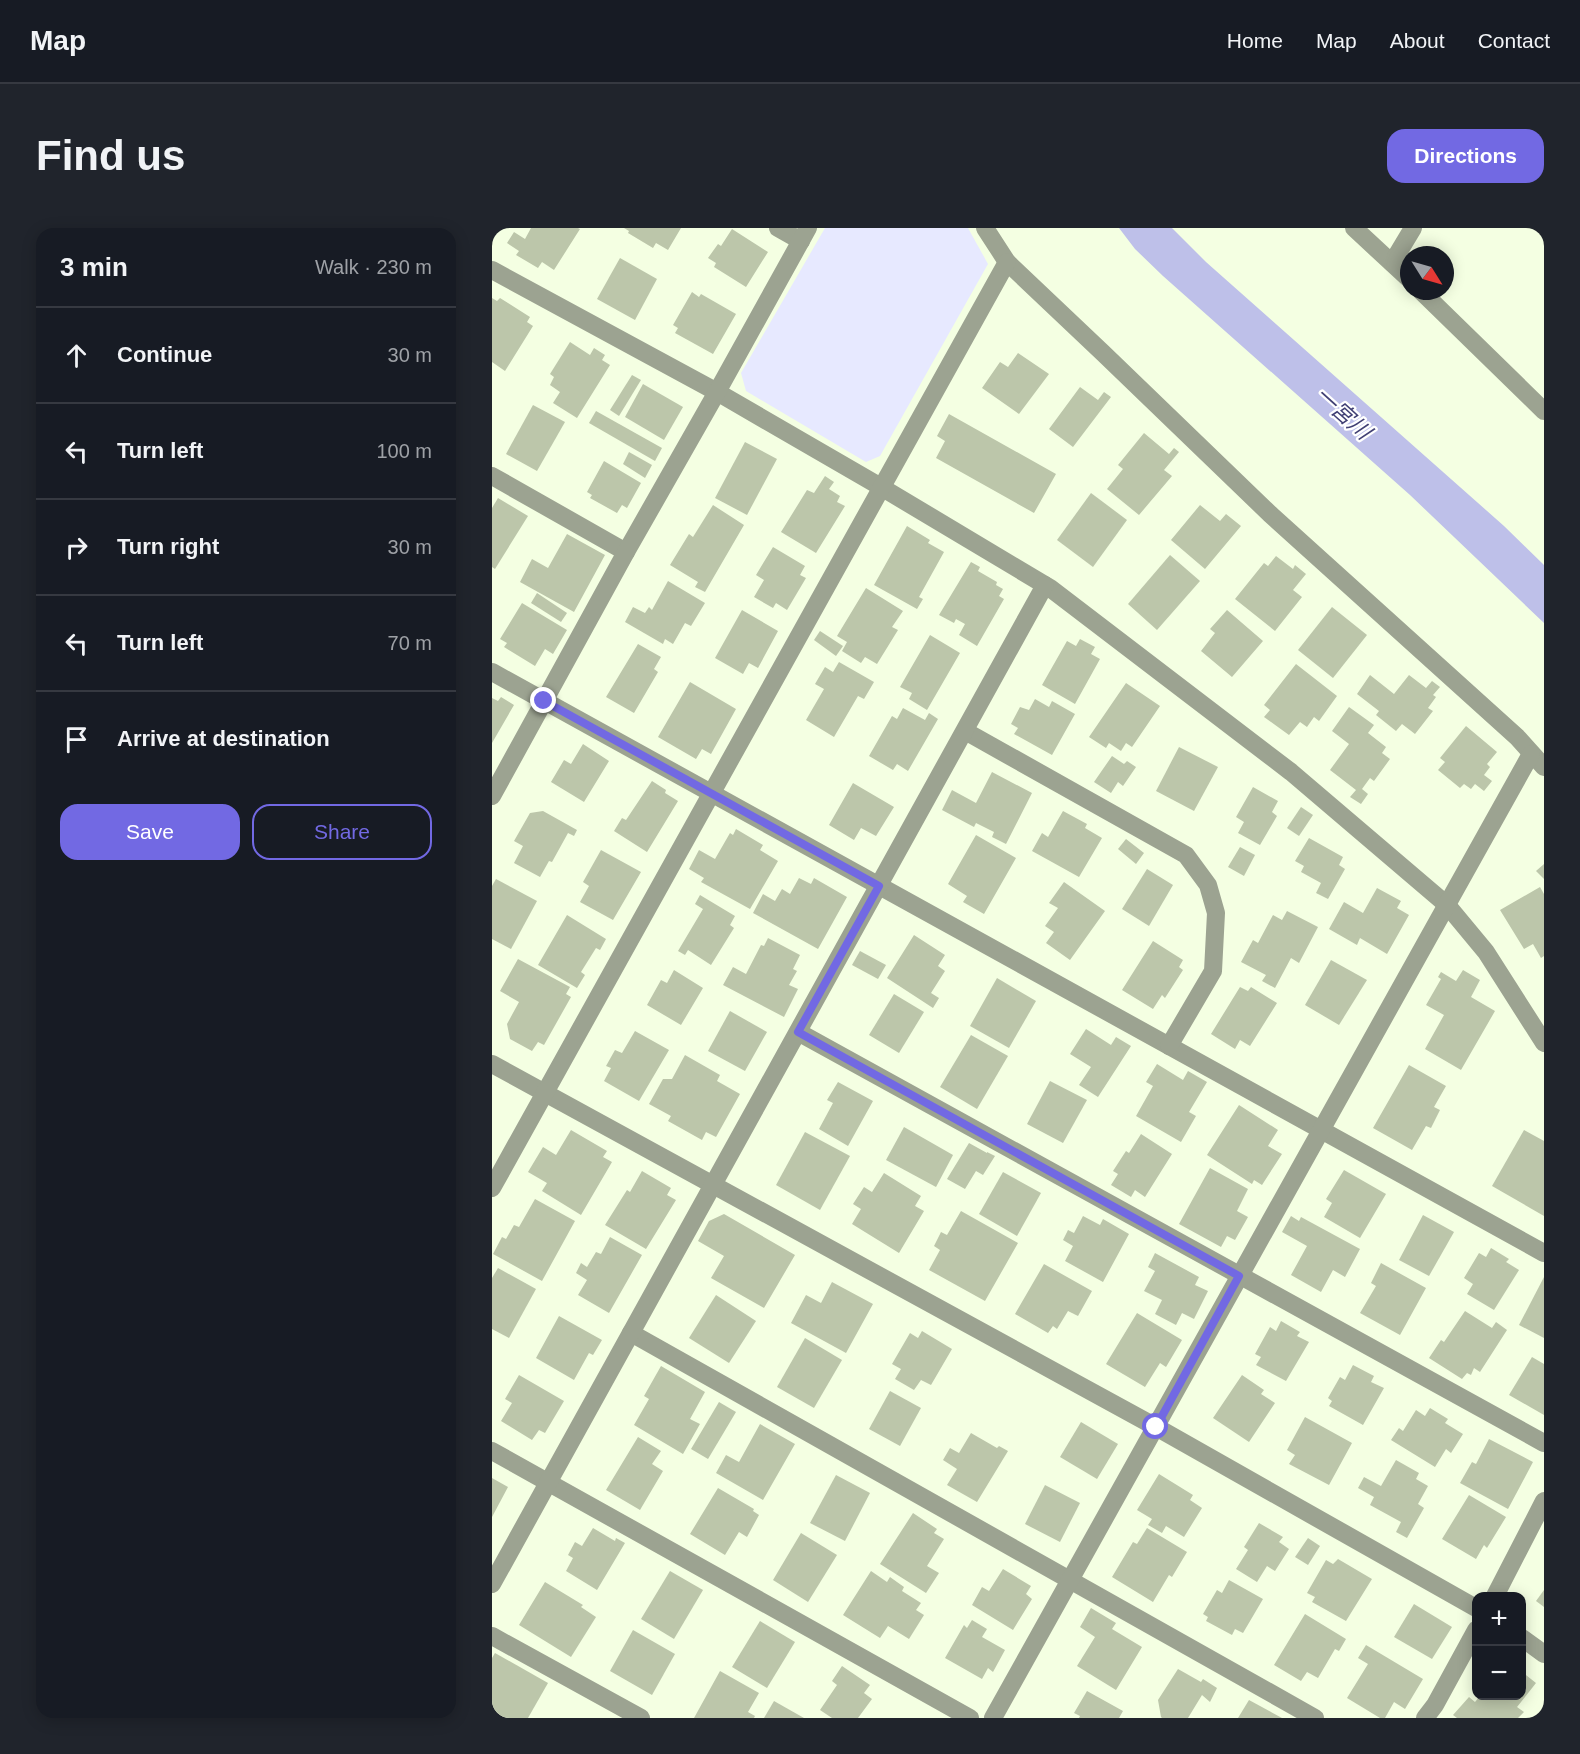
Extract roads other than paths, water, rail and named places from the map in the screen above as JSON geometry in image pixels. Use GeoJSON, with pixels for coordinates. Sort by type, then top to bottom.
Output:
{"type":"FeatureCollection","features":[{"type":"Feature","properties":{"kind":"street"},"geometry":{"type":"LineString","coordinates":[[492,796],[805,234],[778,228]]}},
{"type":"Feature","properties":{"kind":"street"},"geometry":{"type":"LineString","coordinates":[[985,228],[1006,262],[1270,513],[1516,737],[1544,767]]}},
{"type":"Feature","properties":{"kind":"street"},"geometry":{"type":"LineString","coordinates":[[1354,228],[1400,271]]}},
{"type":"Feature","properties":{"kind":"street"},"geometry":{"type":"LineString","coordinates":[[1392,263],[1413,228]]}},
{"type":"Feature","properties":{"kind":"street"},"geometry":{"type":"LineString","coordinates":[[492,1188],[1006,262]]}},
{"type":"Feature","properties":{"kind":"street"},"geometry":{"type":"LineString","coordinates":[[492,270],[717,392],[1045,585],[1291,772],[1447,904],[1486,952],[1544,1043]]}},
{"type":"Feature","properties":{"kind":"street"},"geometry":{"type":"LineString","coordinates":[[1430,300],[1544,411]]}},
{"type":"Feature","properties":{"kind":"street"},"geometry":{"type":"LineString","coordinates":[[492,476],[626,552]]}},
{"type":"Feature","properties":{"kind":"street"},"geometry":{"type":"LineString","coordinates":[[492,1584],[1045,585]]}},
{"type":"Feature","properties":{"kind":"street"},"geometry":{"type":"LineString","coordinates":[[492,672],[1544,1252]]}},
{"type":"Feature","properties":{"kind":"street"},"geometry":{"type":"LineString","coordinates":[[964,731],[1186,855],[1208,885],[1216,913],[1213,971],[1169,1046]]}},
{"type":"Feature","properties":{"kind":"street"},"geometry":{"type":"LineString","coordinates":[[993,1718],[1531,754]]}},
{"type":"Feature","properties":{"kind":"street"},"geometry":{"type":"LineString","coordinates":[[798,1032],[1544,1443]]}},
{"type":"Feature","properties":{"kind":"street"},"geometry":{"type":"LineString","coordinates":[[492,1064],[1156,1427],[1472,1606]]}},
{"type":"Feature","properties":{"kind":"street"},"geometry":{"type":"LineString","coordinates":[[631,1333],[1315,1718]]}},
{"type":"Feature","properties":{"kind":"street"},"geometry":{"type":"LineString","coordinates":[[492,1451],[970,1718]]}},
{"type":"Feature","properties":{"kind":"street"},"geometry":{"type":"LineString","coordinates":[[1497,1592],[1544,1501]]}},
{"type":"Feature","properties":{"kind":"street"},"geometry":{"type":"LineString","coordinates":[[492,1636],[641,1718]]}},
{"type":"Feature","properties":{"kind":"street"},"geometry":{"type":"LineString","coordinates":[[1425,1718],[1435,1705],[1472,1637]]}},
{"type":"Feature","properties":{"kind":"street"},"geometry":{"type":"LineString","coordinates":[[1526,1641],[1544,1654]]}},
{"type":"Feature","properties":{"kind":"water","name":"一宮川"},"geometry":{"type":"Polygon","coordinates":[[[1119,228],[1172,228],[1206,262],[1504,526],[1544,565],[1544,623],[1410,495],[1163,276],[1135,249],[1119,228]]]}}]}
